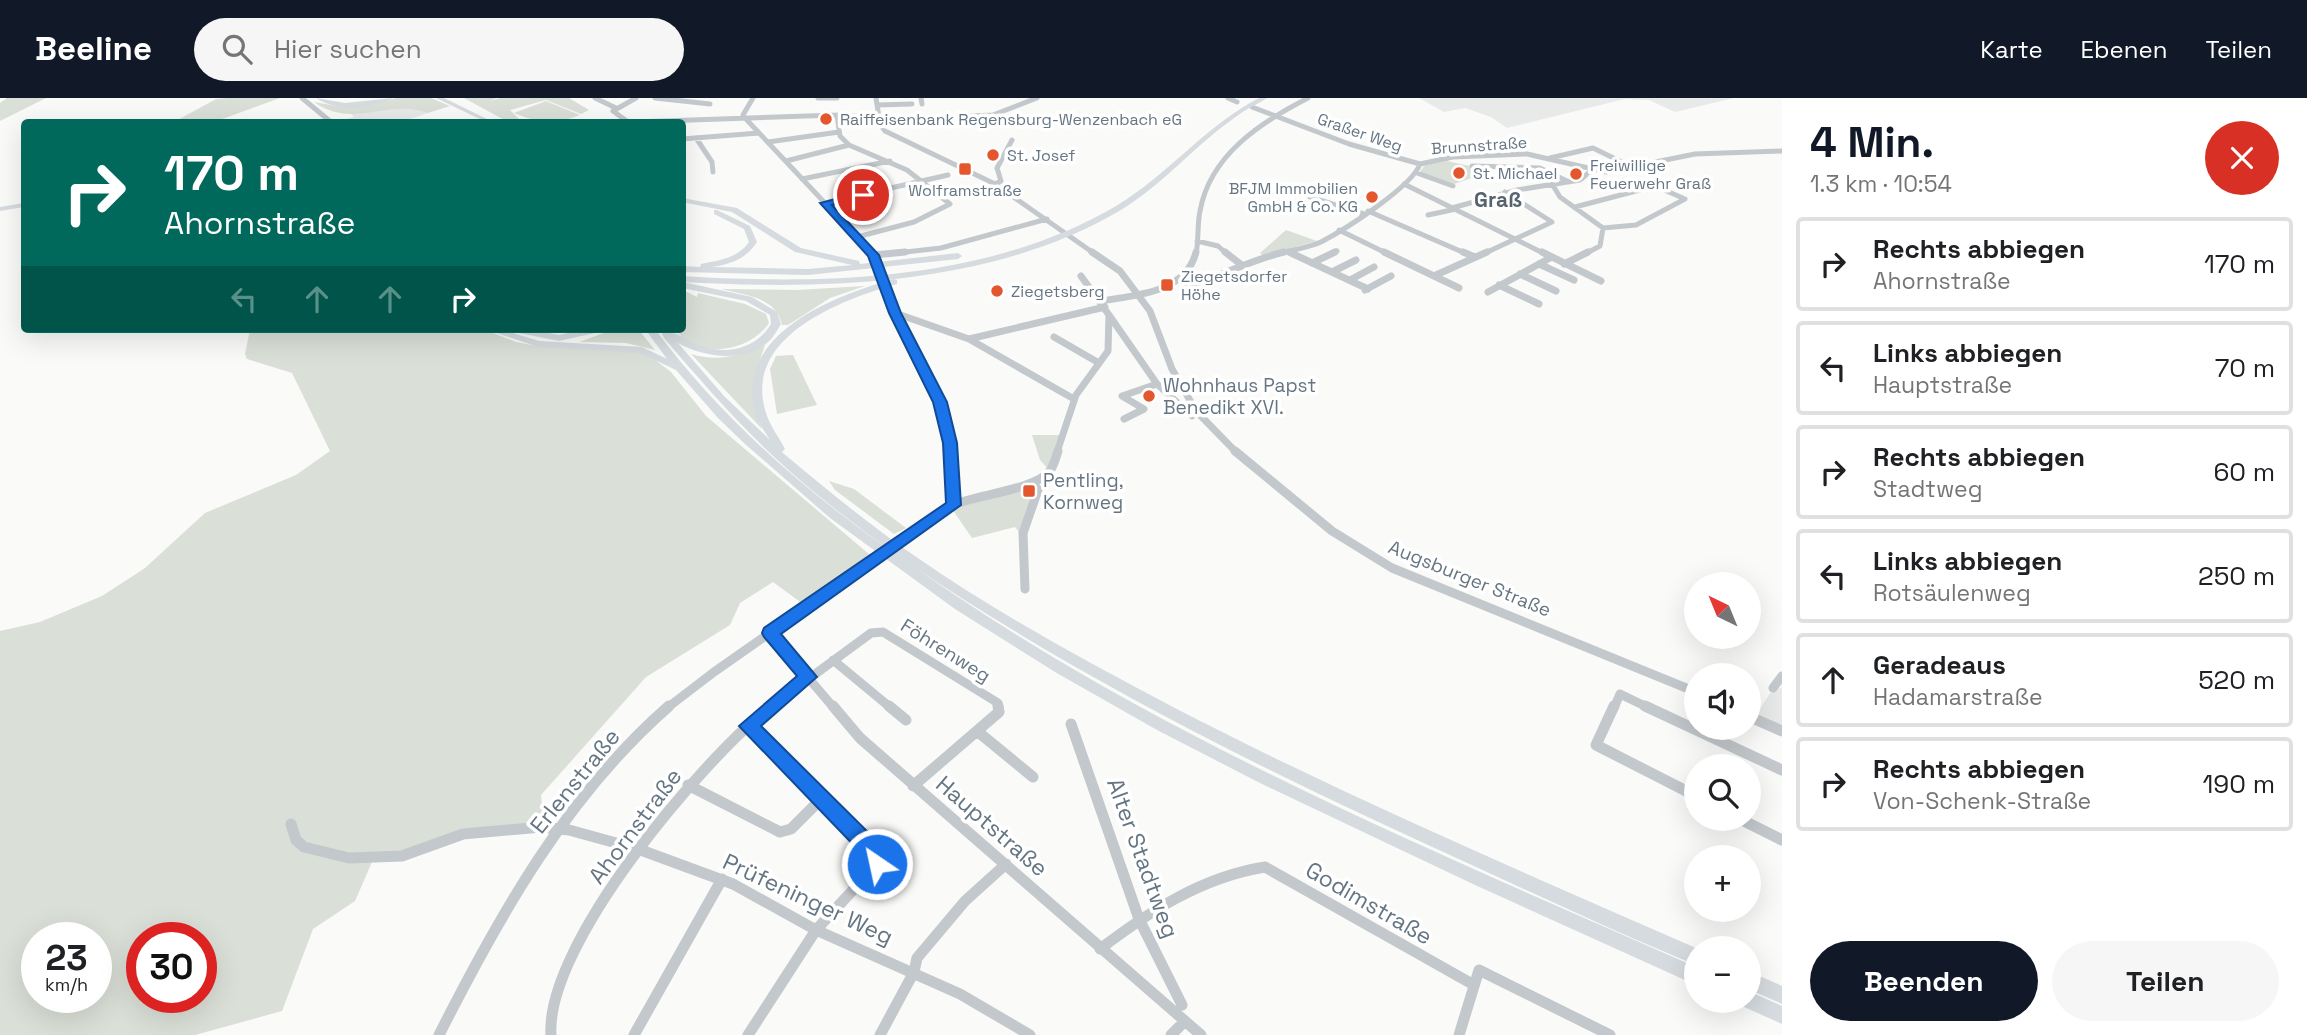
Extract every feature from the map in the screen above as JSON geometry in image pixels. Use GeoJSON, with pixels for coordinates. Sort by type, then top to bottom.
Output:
{"type":"FeatureCollection","features":[{"type":"Feature","properties":{"kind":"highway"},"geometry":{"type":"LineString","coordinates":[[319,98],[334,104],[353,105],[390,98]]}},
{"type":"Feature","properties":{"kind":"highway"},"geometry":{"type":"LineString","coordinates":[[327,98],[349,102],[383,98]]}},
{"type":"Feature","properties":{"kind":"highway"},"geometry":{"type":"LineString","coordinates":[[439,98],[484,119]]}},
{"type":"Feature","properties":{"kind":"highway"},"geometry":{"type":"LineString","coordinates":[[451,98],[494,119]]}},
{"type":"Feature","properties":{"kind":"highway"},"geometry":{"type":"LineString","coordinates":[[460,98],[469,106]]}},
{"type":"Feature","properties":{"kind":"highway"},"geometry":{"type":"LineString","coordinates":[[797,471],[769,433],[760,413],[757,396],[760,375],[772,349],[793,325],[834,300],[1065,233],[1117,209],[1141,194],[1220,124],[1265,98]]}},
{"type":"Feature","properties":{"kind":"highway"},"geometry":{"type":"LineString","coordinates":[[686,279],[770,283],[830,281],[895,275],[991,254],[1040,236],[1109,205],[1135,189],[1212,122],[1252,103]]}},
{"type":"Feature","properties":{"kind":"highway"},"geometry":{"type":"LineString","coordinates":[[686,201],[734,210],[787,244],[811,254],[845,262],[902,264]]}},
{"type":"Feature","properties":{"kind":"highway"},"geometry":{"type":"LineString","coordinates":[[0,207],[21,204]]}},
{"type":"Feature","properties":{"kind":"highway"},"geometry":{"type":"LineString","coordinates":[[686,206],[722,214],[747,228],[753,238],[751,247],[736,258],[686,269]]}},
{"type":"Feature","properties":{"kind":"highway"},"geometry":{"type":"LineString","coordinates":[[686,270],[808,272],[991,254]]}},
{"type":"Feature","properties":{"kind":"highway"},"geometry":{"type":"LineString","coordinates":[[686,270],[783,278],[860,273],[991,254]]}},
{"type":"Feature","properties":{"kind":"highway"},"geometry":{"type":"LineString","coordinates":[[686,284],[763,288],[810,286],[935,272]]}},
{"type":"Feature","properties":{"kind":"highway"},"geometry":{"type":"LineString","coordinates":[[671,333],[696,349],[729,352],[762,342],[776,324],[774,314],[760,303],[686,285]]}},
{"type":"Feature","properties":{"kind":"highway"},"geometry":{"type":"LineString","coordinates":[[503,333],[538,344],[642,350],[682,370]]}},
{"type":"Feature","properties":{"kind":"highway"},"geometry":{"type":"LineString","coordinates":[[534,333],[559,338],[582,333]]}},
{"type":"Feature","properties":{"kind":"highway"},"geometry":{"type":"LineString","coordinates":[[653,333],[682,370],[739,432],[807,494],[946,597],[1034,653],[1292,791],[1684,971]]}},
{"type":"Feature","properties":{"kind":"highway"},"geometry":{"type":"LineString","coordinates":[[667,333],[711,389],[797,471],[901,551],[956,588],[1108,680],[1305,781],[1684,952]]}},
{"type":"Feature","properties":{"kind":"highway"},"geometry":{"type":"LineString","coordinates":[[1761,986],[1782,995]]}},
{"type":"Feature","properties":{"kind":"highway"},"geometry":{"type":"LineString","coordinates":[[1761,1006],[1782,1015]]}},
{"type":"Feature","properties":{"kind":"street"},"geometry":{"type":"LineString","coordinates":[[302,98],[327,119]]}},
{"type":"Feature","properties":{"kind":"street"},"geometry":{"type":"LineString","coordinates":[[594,98],[616,108]]}},
{"type":"Feature","properties":{"kind":"street"},"geometry":{"type":"LineString","coordinates":[[623,119],[614,113],[616,108],[636,98]]}},
{"type":"Feature","properties":{"kind":"street"},"geometry":{"type":"LineString","coordinates":[[655,98],[710,104]]}},
{"type":"Feature","properties":{"kind":"street"},"geometry":{"type":"LineString","coordinates":[[753,98],[743,115],[745,118],[873,257],[895,313],[940,402],[950,443],[953,505]]}},
{"type":"Feature","properties":{"kind":"street"},"geometry":{"type":"LineString","coordinates":[[818,98],[837,98]]}},
{"type":"Feature","properties":{"kind":"street"},"geometry":{"type":"LineString","coordinates":[[876,98],[878,118]]}},
{"type":"Feature","properties":{"kind":"street"},"geometry":{"type":"LineString","coordinates":[[686,120],[837,115],[878,118],[993,115],[1037,98]]}},
{"type":"Feature","properties":{"kind":"street"},"geometry":{"type":"LineString","coordinates":[[1228,98],[1237,102]]}},
{"type":"Feature","properties":{"kind":"street"},"geometry":{"type":"LineString","coordinates":[[970,339],[1105,308],[1167,285],[1189,270],[1197,241],[1202,200],[1219,167],[1244,139],[1276,116],[1308,98]]}},
{"type":"Feature","properties":{"kind":"street","name":"Graßer Weg"},"geometry":{"type":"LineString","coordinates":[[1252,103],[1276,116],[1361,148],[1420,164]]}},
{"type":"Feature","properties":{"kind":"street"},"geometry":{"type":"LineString","coordinates":[[877,105],[912,104]]}},
{"type":"Feature","properties":{"kind":"street"},"geometry":{"type":"LineString","coordinates":[[837,115],[839,132],[849,145],[890,161],[923,181],[949,201],[950,207],[914,222],[856,237]]}},
{"type":"Feature","properties":{"kind":"street","name":"Augsburger Straße"},"geometry":{"type":"LineString","coordinates":[[878,118],[881,128],[995,184],[1120,271],[1140,294],[1160,330],[1172,369],[1196,411],[1239,455],[1332,531],[1392,568],[1423,582],[1575,640],[1684,687]]}},
{"type":"Feature","properties":{"kind":"street"},"geometry":{"type":"LineString","coordinates":[[768,142],[839,132]]}},
{"type":"Feature","properties":{"kind":"street"},"geometry":{"type":"LineString","coordinates":[[686,139],[759,134]]}},
{"type":"Feature","properties":{"kind":"street"},"geometry":{"type":"LineString","coordinates":[[695,138],[712,162],[713,172]]}},
{"type":"Feature","properties":{"kind":"street"},"geometry":{"type":"LineString","coordinates":[[995,184],[1001,181],[998,167],[1012,140]]}},
{"type":"Feature","properties":{"kind":"street"},"geometry":{"type":"LineString","coordinates":[[786,161],[849,145]]}},
{"type":"Feature","properties":{"kind":"street"},"geometry":{"type":"LineString","coordinates":[[1550,158],[1593,148],[1632,167]]}},
{"type":"Feature","properties":{"kind":"street","name":"Brunnstraße"},"geometry":{"type":"LineString","coordinates":[[1186,290],[1188,286],[1217,278],[1243,266],[1319,243],[1404,184],[1417,173],[1420,164],[1453,157],[1521,154],[1550,158],[1591,171],[1611,171],[1695,154],[1782,151]]}},
{"type":"Feature","properties":{"kind":"street"},"geometry":{"type":"LineString","coordinates":[[802,179],[890,161]]}},
{"type":"Feature","properties":{"kind":"street"},"geometry":{"type":"LineString","coordinates":[[1472,166],[1540,168],[1569,182]]}},
{"type":"Feature","properties":{"kind":"street"},"geometry":{"type":"LineString","coordinates":[[1428,215],[1505,192],[1569,182],[1588,176],[1591,171]]}},
{"type":"Feature","properties":{"kind":"street"},"geometry":{"type":"LineString","coordinates":[[1417,173],[1453,186]]}},
{"type":"Feature","properties":{"kind":"street"},"geometry":{"type":"LineString","coordinates":[[825,203],[948,175]]}},
{"type":"Feature","properties":{"kind":"street"},"geometry":{"type":"LineString","coordinates":[[1404,184],[1512,240],[1601,281]]}},
{"type":"Feature","properties":{"kind":"street"},"geometry":{"type":"LineString","coordinates":[[1552,184],[1560,197],[1603,229],[1624,230],[1658,216],[1685,199],[1656,186],[1575,207]]}},
{"type":"Feature","properties":{"kind":"street"},"geometry":{"type":"LineString","coordinates":[[1436,275],[1552,222],[1505,192]]}},
{"type":"Feature","properties":{"kind":"street"},"geometry":{"type":"LineString","coordinates":[[1310,197],[1366,212],[1475,257]]}},
{"type":"Feature","properties":{"kind":"street"},"geometry":{"type":"LineString","coordinates":[[873,257],[941,248],[1049,220]]}},
{"type":"Feature","properties":{"kind":"street"},"geometry":{"type":"LineString","coordinates":[[1564,264],[1600,246],[1603,229]]}},
{"type":"Feature","properties":{"kind":"street"},"geometry":{"type":"LineString","coordinates":[[1339,230],[1459,288]]}},
{"type":"Feature","properties":{"kind":"street"},"geometry":{"type":"LineString","coordinates":[[1197,241],[1218,246],[1243,266]]}},
{"type":"Feature","properties":{"kind":"street"},"geometry":{"type":"LineString","coordinates":[[1312,263],[1337,251]]}},
{"type":"Feature","properties":{"kind":"street"},"geometry":{"type":"LineString","coordinates":[[1289,252],[1366,290],[1391,276]]}},
{"type":"Feature","properties":{"kind":"street"},"geometry":{"type":"LineString","coordinates":[[1488,292],[1550,258]]}},
{"type":"Feature","properties":{"kind":"street"},"geometry":{"type":"LineString","coordinates":[[1332,272],[1356,260]]}},
{"type":"Feature","properties":{"kind":"street"},"geometry":{"type":"LineString","coordinates":[[1539,264],[1574,280]]}},
{"type":"Feature","properties":{"kind":"street"},"geometry":{"type":"LineString","coordinates":[[1350,280],[1374,267]]}},
{"type":"Feature","properties":{"kind":"street"},"geometry":{"type":"LineString","coordinates":[[1520,274],[1556,292]]}},
{"type":"Feature","properties":{"kind":"street"},"geometry":{"type":"LineString","coordinates":[[1081,276],[1157,384],[1192,416]]}},
{"type":"Feature","properties":{"kind":"street"},"geometry":{"type":"LineString","coordinates":[[1499,285],[1539,304]]}},
{"type":"Feature","properties":{"kind":"street"},"geometry":{"type":"LineString","coordinates":[[1025,589],[1023,533],[1038,490],[1034,482],[1049,473],[1074,399],[1108,351],[1105,308]]}},
{"type":"Feature","properties":{"kind":"street"},"geometry":{"type":"LineString","coordinates":[[895,313],[970,339],[1074,399]]}},
{"type":"Feature","properties":{"kind":"street"},"geometry":{"type":"LineString","coordinates":[[1054,337],[1099,363]]}},
{"type":"Feature","properties":{"kind":"street"},"geometry":{"type":"LineString","coordinates":[[1124,419],[1144,409],[1122,396],[1157,384]]}},
{"type":"Feature","properties":{"kind":"street","name":"Erlenstraße"},"geometry":{"type":"LineString","coordinates":[[439,1035],[478,960],[556,831],[610,765],[660,713],[718,667],[953,505],[974,496],[1034,482]]}},
{"type":"Feature","properties":{"kind":"street","name":"Föhrenweg"},"geometry":{"type":"LineString","coordinates":[[808,677],[871,633],[883,632],[998,703],[999,712],[913,786]]}},
{"type":"Feature","properties":{"kind":"street","name":"Hauptstraße"},"geometry":{"type":"LineString","coordinates":[[770,633],[858,736],[1201,1035]]}},
{"type":"Feature","properties":{"kind":"street"},"geometry":{"type":"LineString","coordinates":[[833,660],[906,720]]}},
{"type":"Feature","properties":{"kind":"street"},"geometry":{"type":"LineString","coordinates":[[1773,688],[1782,676]]}},
{"type":"Feature","properties":{"kind":"street","name":"Ahornstraße"},"geometry":{"type":"LineString","coordinates":[[553,1035],[548,1023],[553,995],[580,942],[638,849],[688,785],[748,726],[808,677]]}},
{"type":"Feature","properties":{"kind":"street"},"geometry":{"type":"LineString","coordinates":[[1684,790],[1596,745],[1620,694],[1748,754]]}},
{"type":"Feature","properties":{"kind":"street"},"geometry":{"type":"LineString","coordinates":[[1761,722],[1782,731]]}},
{"type":"Feature","properties":{"kind":"street","name":"Alter Stadtweg"},"geometry":{"type":"LineString","coordinates":[[1071,724],[1139,919],[1182,1005]]}},
{"type":"Feature","properties":{"kind":"street"},"geometry":{"type":"LineString","coordinates":[[748,726],[878,856],[877,864],[816,930],[748,1035]]}},
{"type":"Feature","properties":{"kind":"street"},"geometry":{"type":"LineString","coordinates":[[977,731],[1033,777]]}},
{"type":"Feature","properties":{"kind":"street"},"geometry":{"type":"LineString","coordinates":[[1761,760],[1782,770]]}},
{"type":"Feature","properties":{"kind":"street"},"geometry":{"type":"LineString","coordinates":[[688,785],[780,832],[791,829],[821,799]]}},
{"type":"Feature","properties":{"kind":"street","name":"Prüfeninger Weg"},"geometry":{"type":"LineString","coordinates":[[291,824],[296,840],[304,847],[329,855],[380,859],[402,856],[463,834],[542,827],[556,831],[569,830],[638,849],[722,879],[816,930],[960,994],[1030,1035]]}},
{"type":"Feature","properties":{"kind":"street"},"geometry":{"type":"LineString","coordinates":[[1761,830],[1782,840]]}},
{"type":"Feature","properties":{"kind":"street"},"geometry":{"type":"LineString","coordinates":[[880,1035],[914,972],[916,958],[965,901],[1006,864]]}},
{"type":"Feature","properties":{"kind":"street","name":"Godimstraße"},"geometry":{"type":"LineString","coordinates":[[1100,949],[1139,919],[1245,869],[1265,867],[1474,985]]}},
{"type":"Feature","properties":{"kind":"street"},"geometry":{"type":"LineString","coordinates":[[634,1035],[722,879]]}},
{"type":"Feature","properties":{"kind":"street"},"geometry":{"type":"LineString","coordinates":[[1459,1035],[1479,970],[1610,1035]]}},
{"type":"Feature","properties":{"kind":"street"},"geometry":{"type":"LineString","coordinates":[[1171,1035],[1185,1021]]}},
{"type":"Feature","properties":{"kind":"shaded area"},"geometry":{"type":"Polygon","coordinates":[[[7,98],[46,98],[0,121],[0,103],[7,98]]]}},
{"type":"Feature","properties":{"kind":"shaded area"},"geometry":{"type":"Polygon","coordinates":[[[280,98],[222,119],[179,119],[216,99],[280,98]]]}},
{"type":"Feature","properties":{"kind":"shaded area"},"geometry":{"type":"Polygon","coordinates":[[[396,98],[431,98],[450,106],[428,113],[399,109],[357,114],[328,110],[314,102],[337,106],[378,103],[396,98]]]}},
{"type":"Feature","properties":{"kind":"shaded area"},"geometry":{"type":"Polygon","coordinates":[[[464,98],[496,98],[490,101],[500,98],[569,98],[589,110],[581,114],[546,100],[510,110],[519,119],[502,119],[464,98]]]}},
{"type":"Feature","properties":{"kind":"shaded area"},"geometry":{"type":"Polygon","coordinates":[[[1419,98],[1734,98],[1675,112],[1649,100],[1625,99],[1507,128],[1491,117],[1465,108],[1444,112],[1419,98]]]}},
{"type":"Feature","properties":{"kind":"shaded area"},"geometry":{"type":"Polygon","coordinates":[[[546,101],[580,115],[566,119],[531,119],[514,113],[546,101]]]}},
{"type":"Feature","properties":{"kind":"shaded area"},"geometry":{"type":"Polygon","coordinates":[[[412,105],[428,113],[410,119],[346,119],[354,117],[351,114],[412,105]]]}},
{"type":"Feature","properties":{"kind":"shaded area"},"geometry":{"type":"Polygon","coordinates":[[[1447,161],[1470,166],[1478,176],[1451,185],[1419,173],[1425,165],[1447,161]]]}},
{"type":"Feature","properties":{"kind":"shaded area"},"geometry":{"type":"Polygon","coordinates":[[[1286,230],[1317,241],[1263,256],[1260,253],[1286,230]]]}},
{"type":"Feature","properties":{"kind":"shaded area"},"geometry":{"type":"Polygon","coordinates":[[[865,286],[830,298],[788,325],[782,325],[774,308],[767,303],[721,289],[797,290],[865,286]]]}},
{"type":"Feature","properties":{"kind":"shaded area"},"geometry":{"type":"Polygon","coordinates":[[[686,292],[697,297],[698,293],[745,304],[766,314],[769,323],[749,341],[723,349],[709,349],[685,339],[679,333],[686,333],[686,292]]]}},
{"type":"Feature","properties":{"kind":"shaded area"},"geometry":{"type":"Polygon","coordinates":[[[249,333],[493,333],[516,342],[537,346],[632,351],[649,355],[671,372],[706,416],[870,555],[803,604],[773,582],[740,603],[730,625],[646,677],[541,795],[544,826],[455,837],[372,862],[355,901],[313,929],[282,1011],[195,1035],[0,1035],[0,631],[40,622],[102,596],[145,568],[205,513],[296,475],[330,451],[292,373],[247,359],[245,354],[249,333]]]}},
{"type":"Feature","properties":{"kind":"shaded area"},"geometry":{"type":"Polygon","coordinates":[[[604,333],[641,333],[655,350],[626,343],[579,342],[604,333]]]}},
{"type":"Feature","properties":{"kind":"shaded area"},"geometry":{"type":"Polygon","coordinates":[[[765,345],[754,387],[755,406],[762,429],[691,354],[710,358],[728,357],[765,345]]]}},
{"type":"Feature","properties":{"kind":"shaded area"},"geometry":{"type":"Polygon","coordinates":[[[793,355],[817,405],[777,414],[770,369],[776,356],[793,355]]]}},
{"type":"Feature","properties":{"kind":"shaded area"},"geometry":{"type":"Polygon","coordinates":[[[1032,435],[1061,435],[1048,469],[1040,460],[1032,435]]]}},
{"type":"Feature","properties":{"kind":"shaded area"},"geometry":{"type":"Polygon","coordinates":[[[829,481],[854,489],[906,528],[894,534],[835,490],[829,481]]]}},
{"type":"Feature","properties":{"kind":"shaded area"},"geometry":{"type":"Polygon","coordinates":[[[1027,490],[1032,497],[1019,532],[1015,527],[972,538],[952,509],[1027,490]]]}},
{"type":"Feature","properties":{"kind":"shaded area"},"geometry":{"type":"Polygon","coordinates":[[[1782,687],[1782,725],[1761,716],[1761,708],[1770,693],[1782,687]]]}},
{"type":"Feature","properties":{"kind":"place","name":"Raiffeisenbank Regensburg-Wenzenbach eG"},"geometry":{"type":"Point","coordinates":[826,119]}},
{"type":"Feature","properties":{"kind":"place","name":"St. Josef"},"geometry":{"type":"Point","coordinates":[993,155]}},
{"type":"Feature","properties":{"kind":"place","name":"Wolframstraße"},"geometry":{"type":"Point","coordinates":[965,169]}},
{"type":"Feature","properties":{"kind":"place","name":"St. Michael"},"geometry":{"type":"Point","coordinates":[1459,173]}},
{"type":"Feature","properties":{"kind":"place","name":"Freiwillige Feuerwehr Graß"},"geometry":{"type":"Point","coordinates":[1576,174]}},
{"type":"Feature","properties":{"kind":"place","name":"BFJM Immobilien GmbH & Co. KG"},"geometry":{"type":"Point","coordinates":[1372,197]}},
{"type":"Feature","properties":{"kind":"place","name":"Ziegetsdorfer Höhe"},"geometry":{"type":"Point","coordinates":[1167,285]}},
{"type":"Feature","properties":{"kind":"place","name":"Ziegetsberg"},"geometry":{"type":"Point","coordinates":[997,291]}},
{"type":"Feature","properties":{"kind":"place","name":"Wohnhaus Papst Benedikt XVI."},"geometry":{"type":"Point","coordinates":[1149,396]}},
{"type":"Feature","properties":{"kind":"place","name":"Pentling, Kornweg"},"geometry":{"type":"Point","coordinates":[1029,491]}},
{"type":"Feature","properties":{"kind":"district","name":"Graß"},"geometry":{"type":"Point","coordinates":[1498,200]}},
{"type":"Feature","properties":{"kind":"route"},"geometry":{"type":"LineString","coordinates":[[863,195],[825,203],[874,255],[895,313],[931,380],[940,402],[950,443],[953,505],[770,633],[808,677],[748,726],[878,856],[877,864]]}}]}
